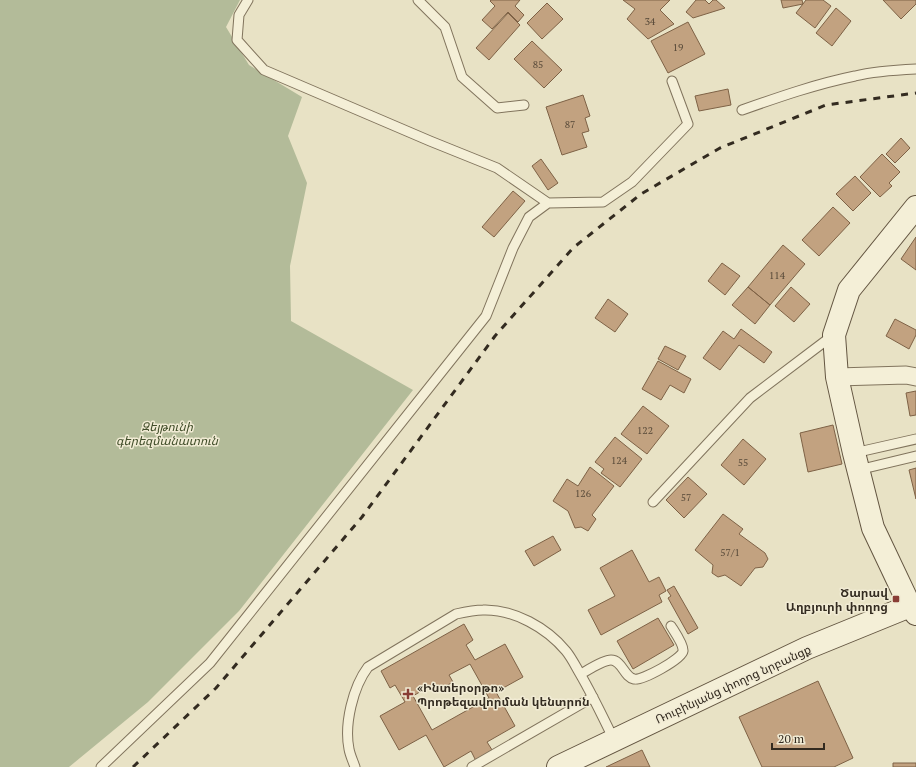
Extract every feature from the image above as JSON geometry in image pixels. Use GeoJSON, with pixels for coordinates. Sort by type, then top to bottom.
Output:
{"type":"FeatureCollection","features":[{"type":"Feature","properties":{"kind":"main road"},"geometry":{"type":"LineString","coordinates":[[913,610],[873,528],[856,462],[837,377],[834,335],[849,290],[916,207]]}},
{"type":"Feature","properties":{"kind":"main road","name":"Ռուբինյանց փողոց նրբանցք"},"geometry":{"type":"LineString","coordinates":[[558,767],[807,648],[913,610]]}},
{"type":"Feature","properties":{"kind":"street"},"geometry":{"type":"LineString","coordinates":[[837,377],[906,375],[916,377]]}},
{"type":"Feature","properties":{"kind":"lane"},"geometry":{"type":"LineString","coordinates":[[248,0],[239,15],[237,40],[264,70],[497,168],[548,203]]}},
{"type":"Feature","properties":{"kind":"lane"},"geometry":{"type":"LineString","coordinates":[[418,0],[445,27],[462,77],[497,108],[524,105]]}},
{"type":"Feature","properties":{"kind":"lane"},"geometry":{"type":"LineString","coordinates":[[742,110],[855,75],[887,70],[916,69]]}},
{"type":"Feature","properties":{"kind":"lane"},"geometry":{"type":"LineString","coordinates":[[101,767],[210,663],[486,316],[513,248],[529,217],[548,203],[603,202],[632,182],[688,124],[672,81]]}},
{"type":"Feature","properties":{"kind":"lane"},"geometry":{"type":"LineString","coordinates":[[653,502],[750,398],[834,335]]}},
{"type":"Feature","properties":{"kind":"lane"},"geometry":{"type":"LineString","coordinates":[[856,462],[916,439]]}},
{"type":"Feature","properties":{"kind":"lane"},"geometry":{"type":"LineString","coordinates":[[856,462],[916,456]]}},
{"type":"Feature","properties":{"kind":"lane"},"geometry":{"type":"LineString","coordinates":[[355,767],[349,750],[348,729],[355,691],[361,677],[368,667],[456,614],[471,611],[484,610],[504,612],[521,618],[545,631],[557,640],[567,652],[580,674],[614,740]]}},
{"type":"Feature","properties":{"kind":"lane"},"geometry":{"type":"LineString","coordinates":[[580,674],[611,660],[616,661],[628,676],[634,679],[641,679],[650,675],[673,662],[681,655],[683,651],[682,645],[671,626]]}},
{"type":"Feature","properties":{"kind":"lane"},"geometry":{"type":"LineString","coordinates":[[472,767],[593,697]]}},
{"type":"Feature","properties":{"kind":"green space","name":"Զեյթունի գերեզմանատուն"},"geometry":{"type":"Polygon","coordinates":[[[0,0],[240,0],[226,27],[249,65],[302,97],[288,136],[307,183],[290,266],[291,321],[413,390],[239,611],[148,702],[69,767],[0,767],[0,0]]]}},
{"type":"Feature","properties":{"kind":"building"},"geometry":{"type":"Polygon","coordinates":[[[520,0],[515,6],[524,15],[518,22],[508,12],[492,29],[482,20],[495,6],[490,1],[520,0]]]}},
{"type":"Feature","properties":{"kind":"building"},"geometry":{"type":"Polygon","coordinates":[[[623,0],[670,0],[660,10],[674,24],[648,39],[627,19],[635,9],[623,0]]]}},
{"type":"Feature","properties":{"kind":"building"},"geometry":{"type":"Polygon","coordinates":[[[696,0],[705,0],[709,4],[713,0],[716,0],[725,8],[693,18],[686,12],[696,0]]]}},
{"type":"Feature","properties":{"kind":"building"},"geometry":{"type":"Polygon","coordinates":[[[781,0],[802,0],[803,4],[783,8],[781,0]]]}},
{"type":"Feature","properties":{"kind":"building"},"geometry":{"type":"Polygon","coordinates":[[[806,0],[823,0],[831,6],[815,28],[796,13],[806,0]]]}},
{"type":"Feature","properties":{"kind":"building"},"geometry":{"type":"Polygon","coordinates":[[[883,0],[916,0],[916,4],[901,19],[883,0]]]}},
{"type":"Feature","properties":{"kind":"building"},"geometry":{"type":"Polygon","coordinates":[[[547,3],[563,19],[542,39],[527,23],[547,3]]]}},
{"type":"Feature","properties":{"kind":"building"},"geometry":{"type":"Polygon","coordinates":[[[836,8],[851,21],[832,46],[816,33],[836,8]]]}},
{"type":"Feature","properties":{"kind":"building"},"geometry":{"type":"Polygon","coordinates":[[[508,13],[520,25],[489,60],[476,48],[508,13]]]}},
{"type":"Feature","properties":{"kind":"building"},"geometry":{"type":"Polygon","coordinates":[[[688,22],[705,54],[668,73],[651,41],[688,22]]]}},
{"type":"Feature","properties":{"kind":"building"},"geometry":{"type":"Polygon","coordinates":[[[532,41],[562,70],[544,88],[514,59],[532,41]]]}},
{"type":"Feature","properties":{"kind":"building"},"geometry":{"type":"Polygon","coordinates":[[[728,89],[731,105],[699,111],[695,96],[728,89]]]}},
{"type":"Feature","properties":{"kind":"building"},"geometry":{"type":"Polygon","coordinates":[[[583,95],[590,116],[585,118],[589,131],[582,133],[587,147],[562,155],[546,107],[583,95]]]}},
{"type":"Feature","properties":{"kind":"building"},"geometry":{"type":"Polygon","coordinates":[[[901,138],[910,148],[895,163],[886,154],[901,138]]]}},
{"type":"Feature","properties":{"kind":"building"},"geometry":{"type":"Polygon","coordinates":[[[882,154],[900,172],[889,183],[892,186],[880,197],[860,177],[882,154]]]}},
{"type":"Feature","properties":{"kind":"building"},"geometry":{"type":"Polygon","coordinates":[[[541,159],[558,183],[548,190],[532,166],[541,159]]]}},
{"type":"Feature","properties":{"kind":"building"},"geometry":{"type":"Polygon","coordinates":[[[855,176],[871,193],[853,211],[836,194],[855,176]]]}},
{"type":"Feature","properties":{"kind":"building"},"geometry":{"type":"Polygon","coordinates":[[[513,191],[525,201],[494,237],[482,227],[513,191]]]}},
{"type":"Feature","properties":{"kind":"building"},"geometry":{"type":"Polygon","coordinates":[[[833,207],[850,223],[819,256],[802,240],[833,207]]]}},
{"type":"Feature","properties":{"kind":"building"},"geometry":{"type":"Polygon","coordinates":[[[916,237],[916,270],[901,259],[916,237]]]}},
{"type":"Feature","properties":{"kind":"building"},"geometry":{"type":"Polygon","coordinates":[[[783,245],[805,264],[770,305],[748,287],[783,245]]]}},
{"type":"Feature","properties":{"kind":"building"},"geometry":{"type":"Polygon","coordinates":[[[722,263],[740,276],[725,295],[708,281],[722,263]]]}},
{"type":"Feature","properties":{"kind":"building"},"geometry":{"type":"Polygon","coordinates":[[[748,287],[770,305],[755,324],[732,305],[748,287]]]}},
{"type":"Feature","properties":{"kind":"building"},"geometry":{"type":"Polygon","coordinates":[[[791,287],[810,304],[794,322],[775,306],[791,287]]]}},
{"type":"Feature","properties":{"kind":"building"},"geometry":{"type":"Polygon","coordinates":[[[608,299],[628,314],[615,332],[595,318],[608,299]]]}},
{"type":"Feature","properties":{"kind":"building"},"geometry":{"type":"Polygon","coordinates":[[[895,319],[916,330],[916,335],[909,349],[886,336],[895,319]]]}},
{"type":"Feature","properties":{"kind":"building"},"geometry":{"type":"Polygon","coordinates":[[[741,329],[772,352],[764,363],[739,345],[720,370],[703,358],[723,331],[734,339],[741,329]]]}},
{"type":"Feature","properties":{"kind":"building"},"geometry":{"type":"Polygon","coordinates":[[[665,346],[686,356],[678,370],[658,359],[665,346]]]}},
{"type":"Feature","properties":{"kind":"building"},"geometry":{"type":"Polygon","coordinates":[[[658,361],[691,379],[684,393],[670,385],[661,400],[642,389],[658,361]]]}},
{"type":"Feature","properties":{"kind":"building"},"geometry":{"type":"Polygon","coordinates":[[[916,391],[916,415],[910,416],[906,393],[916,391]]]}},
{"type":"Feature","properties":{"kind":"building"},"geometry":{"type":"Polygon","coordinates":[[[643,406],[669,426],[647,454],[621,434],[643,406]]]}},
{"type":"Feature","properties":{"kind":"building"},"geometry":{"type":"Polygon","coordinates":[[[833,425],[842,464],[808,472],[800,433],[833,425]]]}},
{"type":"Feature","properties":{"kind":"building"},"geometry":{"type":"Polygon","coordinates":[[[615,437],[642,459],[620,487],[601,473],[604,469],[595,462],[615,437]]]}},
{"type":"Feature","properties":{"kind":"building"},"geometry":{"type":"Polygon","coordinates":[[[743,439],[766,459],[744,485],[721,465],[743,439]]]}},
{"type":"Feature","properties":{"kind":"building"},"geometry":{"type":"Polygon","coordinates":[[[590,467],[614,486],[592,515],[596,519],[588,531],[581,527],[575,528],[568,511],[553,501],[567,479],[578,486],[590,467]]]}},
{"type":"Feature","properties":{"kind":"building"},"geometry":{"type":"Polygon","coordinates":[[[916,468],[916,499],[909,470],[916,468]]]}},
{"type":"Feature","properties":{"kind":"building"},"geometry":{"type":"Polygon","coordinates":[[[688,477],[707,494],[684,518],[666,500],[688,477]]]}},
{"type":"Feature","properties":{"kind":"building"},"geometry":{"type":"Polygon","coordinates":[[[723,514],[743,529],[739,534],[765,553],[768,559],[763,567],[755,568],[741,586],[725,575],[718,577],[712,573],[713,565],[695,550],[723,514]]]}},
{"type":"Feature","properties":{"kind":"building"},"geometry":{"type":"Polygon","coordinates":[[[553,536],[561,550],[534,566],[525,551],[553,536]]]}},
{"type":"Feature","properties":{"kind":"building"},"geometry":{"type":"Polygon","coordinates":[[[632,550],[649,582],[659,577],[666,591],[659,595],[662,602],[601,635],[588,610],[615,596],[600,568],[632,550]]]}},
{"type":"Feature","properties":{"kind":"building"},"geometry":{"type":"Polygon","coordinates":[[[674,586],[698,628],[688,634],[668,598],[671,596],[667,590],[674,586]]]}},
{"type":"Feature","properties":{"kind":"building"},"geometry":{"type":"Polygon","coordinates":[[[658,618],[674,645],[633,669],[617,641],[658,618]]]}},
{"type":"Feature","properties":{"kind":"building","name":"«Ինտերօրթո» Պրոթեզավորման կենտրոն"},"geometry":{"type":"Polygon","coordinates":[[[464,624],[473,640],[466,645],[475,660],[505,644],[523,677],[496,692],[515,726],[487,742],[494,753],[477,763],[471,751],[444,767],[426,735],[399,750],[380,716],[405,702],[395,685],[390,688],[381,671],[464,624]],[[470,664],[449,675],[453,682],[437,691],[433,684],[413,696],[432,730],[489,698],[470,664]]]}},
{"type":"Feature","properties":{"kind":"building"},"geometry":{"type":"Polygon","coordinates":[[[818,681],[853,758],[834,767],[762,767],[739,717],[818,681]]]}},
{"type":"Feature","properties":{"kind":"building"},"geometry":{"type":"Polygon","coordinates":[[[642,750],[650,767],[606,767],[642,750]]]}},
{"type":"Feature","properties":{"kind":"building"},"geometry":{"type":"Polygon","coordinates":[[[893,763],[916,763],[916,767],[893,767],[893,763]]]}},
{"type":"Feature","properties":{"kind":"railway"},"geometry":{"type":"LineString","coordinates":[[133,767],[216,688],[362,517],[495,336],[573,248],[641,194],[720,148],[826,105],[916,93]]}},
{"type":"Feature","properties":{"kind":"place","name":"Ծարավ Աղբյուրի փողոց"},"geometry":{"type":"Point","coordinates":[896,599]}},
{"type":"Feature","properties":{"kind":"place","name":"«Ինտերօրթո» Պրոթեզավորման կենտրոն"},"geometry":{"type":"Point","coordinates":[408,694]}}]}
